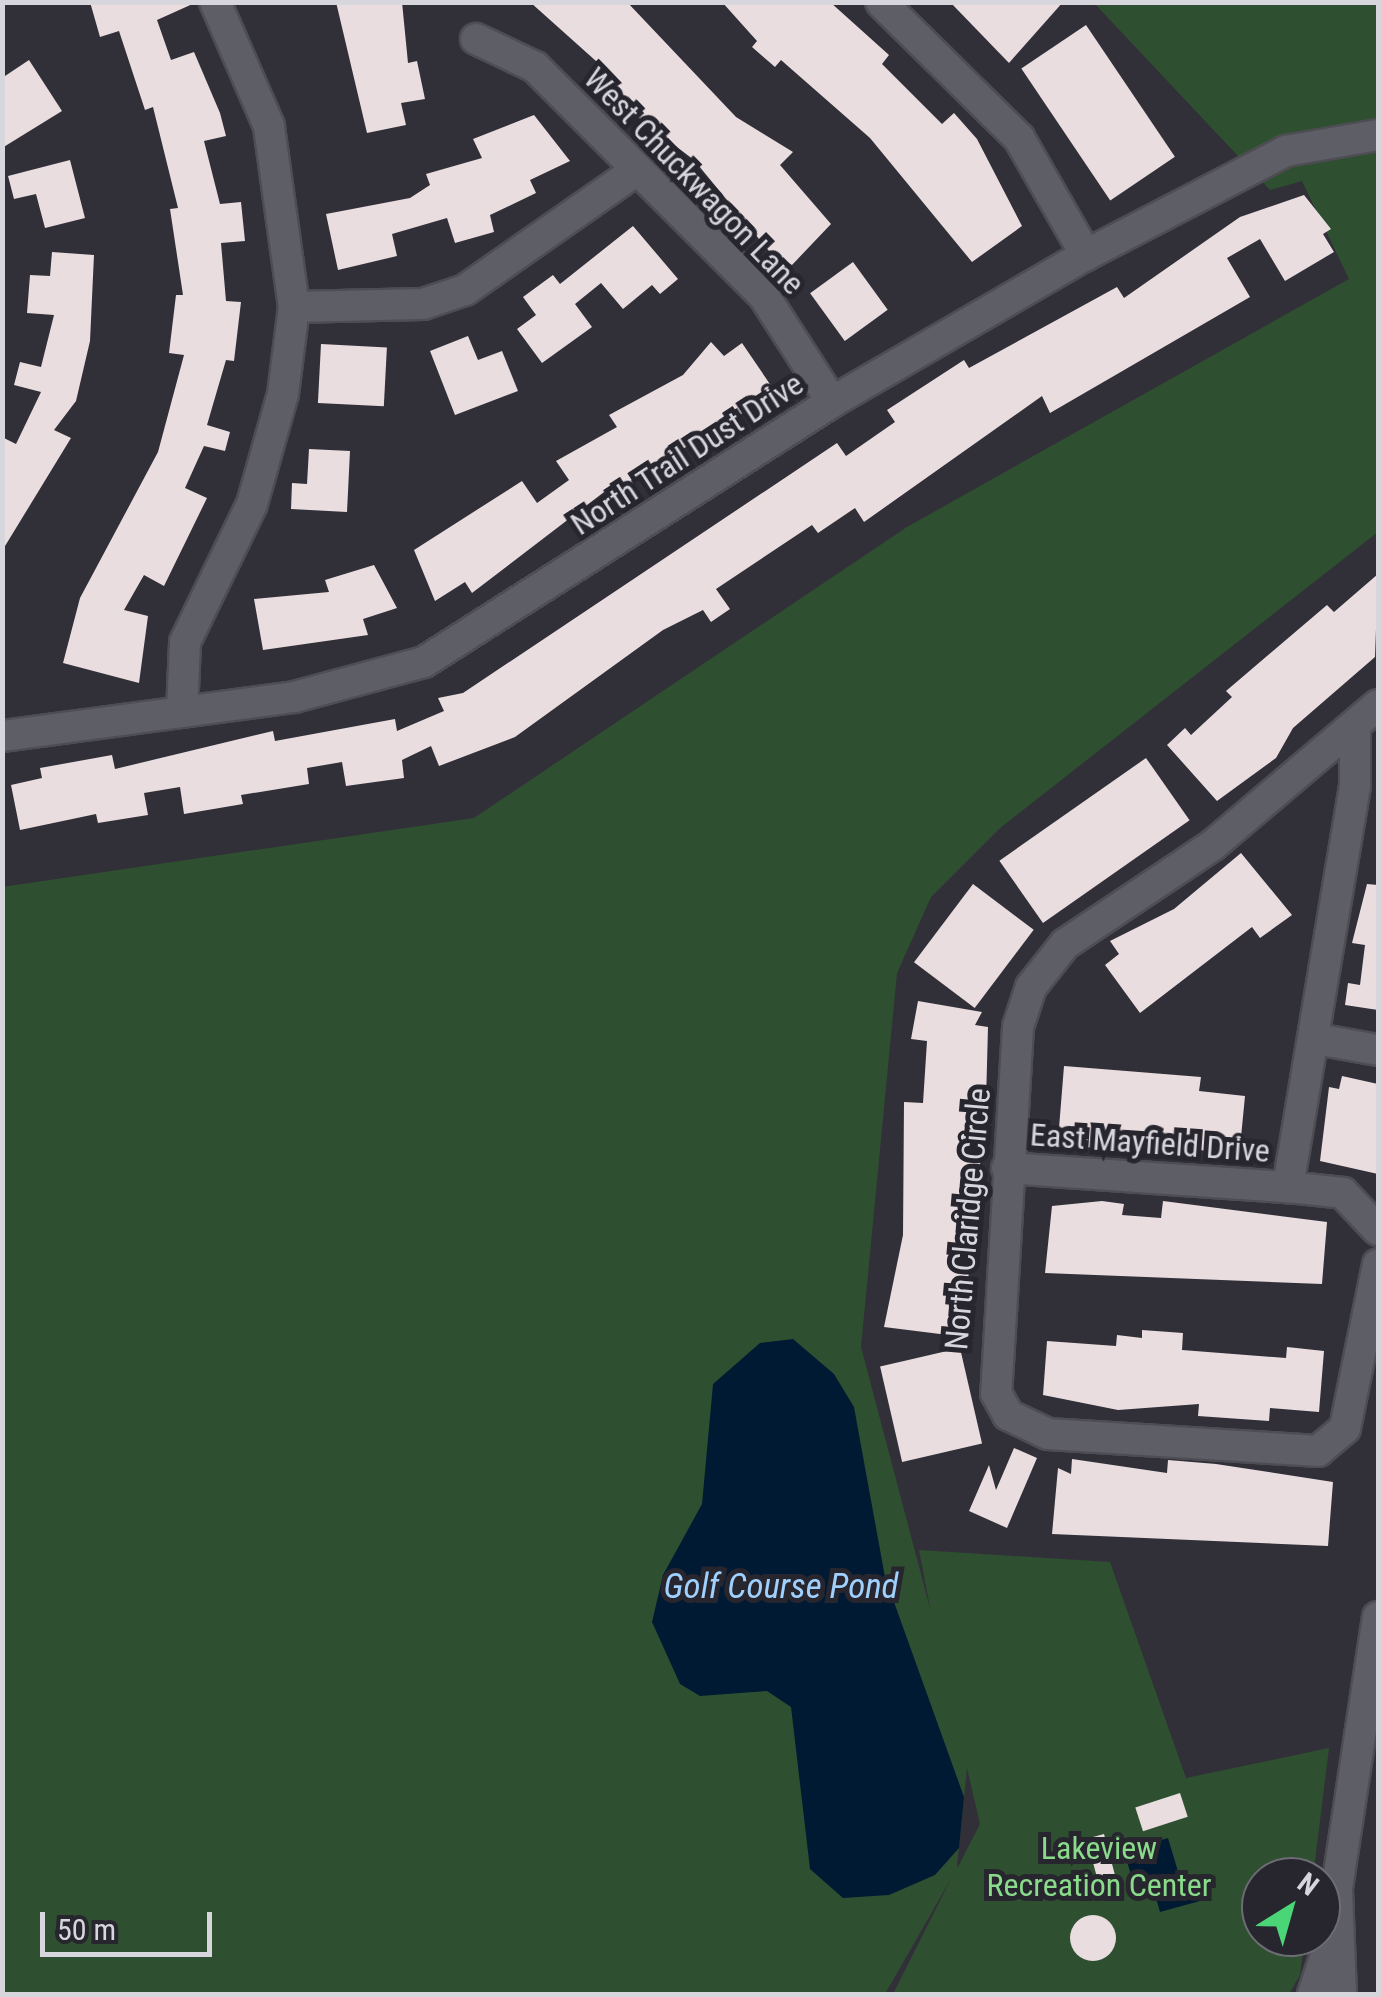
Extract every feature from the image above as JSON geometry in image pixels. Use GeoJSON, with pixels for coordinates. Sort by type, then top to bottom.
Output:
{"type":"FeatureCollection","features":[{"type":"Feature","properties":{"kind":"street"},"geometry":{"type":"LineString","coordinates":[[182,712],[184,642],[252,504],[284,394],[294,306],[268,126],[216,2]]}},
{"type":"Feature","properties":{"kind":"street"},"geometry":{"type":"LineString","coordinates":[[881,2],[1019,138],[1086,256]]}},
{"type":"Feature","properties":{"kind":"street","name":"West Chuckwagon Lane"},"geometry":{"type":"LineString","coordinates":[[476,40],[535,66],[634,172],[764,296],[832,402]]}},
{"type":"Feature","properties":{"kind":"street","name":"North Trail Dust Drive"},"geometry":{"type":"LineString","coordinates":[[2,736],[294,698],[424,662],[832,402],[1086,256],[1286,152],[1378,135]]}},
{"type":"Feature","properties":{"kind":"street"},"geometry":{"type":"LineString","coordinates":[[294,306],[422,304],[465,290],[634,172]]}},
{"type":"Feature","properties":{"kind":"street","name":"North Claridge Circle"},"geometry":{"type":"LineString","coordinates":[[1288,1187],[1316,1039],[1367,715]]}},
{"type":"Feature","properties":{"kind":"street","name":"North Claridge Circle"},"geometry":{"type":"LineString","coordinates":[[1367,715],[1213,845],[1045,965],[1018,1027],[990,1374],[1008,1414],[1048,1434],[1318,1451],[1332,1444],[1345,1428],[1378,1264]]}},
{"type":"Feature","properties":{"kind":"street"},"geometry":{"type":"LineString","coordinates":[[1316,1039],[1378,1050]]}},
{"type":"Feature","properties":{"kind":"street","name":"East Mayfield Drive"},"geometry":{"type":"LineString","coordinates":[[1008,1168],[1288,1187]]}},
{"type":"Feature","properties":{"kind":"street"},"geometry":{"type":"LineString","coordinates":[[1288,1187],[1342,1193],[1378,1230]]}},
{"type":"Feature","properties":{"kind":"street"},"geometry":{"type":"LineString","coordinates":[[1341,1862],[1354,1735],[1378,1618]]}},
{"type":"Feature","properties":{"kind":"street"},"geometry":{"type":"LineString","coordinates":[[1314,1994],[1326,1957]]}},
{"type":"Feature","properties":{"kind":"street"},"geometry":{"type":"LineString","coordinates":[[1337,1957],[1340,1994]]}},
{"type":"Feature","properties":{"kind":"green space","name":"Lakeview Recreation Center"},"geometry":{"type":"Polygon","coordinates":[[[1094,3],[1378,3],[1378,532],[1000,828],[931,897],[897,973],[861,1347],[931,1612],[919,1550],[1110,1562],[1186,1778],[1329,1748],[1315,1857],[1241,1857],[1241,1957],[1302,1957],[1300,1975],[1289,1994],[893,1994],[952,1877],[885,1994],[3,1994],[2,887],[474,818],[907,527],[1349,279],[1302,181],[1270,190],[1094,3]],[[967,1768],[957,1866],[980,1824],[967,1768]]]}},
{"type":"Feature","properties":{"kind":"water","name":"Golf Course Pond"},"geometry":{"type":"Polygon","coordinates":[[[793,1339],[834,1374],[854,1407],[885,1577],[964,1797],[959,1848],[935,1875],[889,1895],[843,1898],[810,1869],[791,1707],[767,1691],[700,1696],[680,1684],[652,1622],[663,1575],[702,1504],[713,1384],[760,1343],[793,1339]]]}},
{"type":"Feature","properties":{"kind":"water"},"geometry":{"type":"Polygon","coordinates":[[[1168,1838],[1180,1878],[1193,1875],[1200,1901],[1160,1912],[1150,1877],[1133,1882],[1124,1851],[1168,1838]]]}},
{"type":"Feature","properties":{"kind":"building"},"geometry":{"type":"Polygon","coordinates":[[[90,2],[197,2],[157,20],[171,60],[194,52],[220,113],[226,136],[204,141],[220,204],[241,202],[245,241],[221,243],[226,301],[241,302],[234,361],[226,360],[207,425],[230,432],[225,451],[204,446],[185,488],[207,498],[164,586],[144,575],[124,610],[148,616],[139,683],[63,663],[80,598],[158,452],[184,355],[169,353],[176,295],[183,295],[170,209],[178,208],[153,107],[145,110],[119,31],[100,37],[90,2]]]}},
{"type":"Feature","properties":{"kind":"building"},"geometry":{"type":"Polygon","coordinates":[[[336,2],[402,2],[408,63],[417,61],[425,99],[401,103],[406,125],[367,133],[336,2]]]}},
{"type":"Feature","properties":{"kind":"building"},"geometry":{"type":"Polygon","coordinates":[[[530,2],[627,2],[736,117],[793,152],[780,165],[831,224],[792,265],[769,251],[694,160],[623,106],[597,79],[606,70],[530,2]]]}},
{"type":"Feature","properties":{"kind":"building"},"geometry":{"type":"Polygon","coordinates":[[[722,2],[830,2],[889,55],[882,64],[942,124],[954,113],[977,139],[1022,226],[972,262],[870,138],[781,60],[775,67],[752,47],[757,41],[722,2]]]}},
{"type":"Feature","properties":{"kind":"building"},"geometry":{"type":"Polygon","coordinates":[[[950,2],[1063,2],[1009,63],[950,2]]]}},
{"type":"Feature","properties":{"kind":"building"},"geometry":{"type":"Polygon","coordinates":[[[1086,25],[1175,157],[1110,200],[1021,69],[1086,25]]]}},
{"type":"Feature","properties":{"kind":"building"},"geometry":{"type":"Polygon","coordinates":[[[29,60],[62,111],[2,148],[2,78],[29,60]]]}},
{"type":"Feature","properties":{"kind":"building"},"geometry":{"type":"Polygon","coordinates":[[[534,115],[570,161],[530,180],[536,193],[490,215],[494,232],[455,243],[447,218],[392,234],[397,256],[338,270],[326,214],[410,198],[430,185],[426,174],[482,158],[473,139],[534,115]]]}},
{"type":"Feature","properties":{"kind":"building"},"geometry":{"type":"Polygon","coordinates":[[[70,160],[85,218],[45,228],[36,194],[14,199],[8,176],[70,160]]]}},
{"type":"Feature","properties":{"kind":"building"},"geometry":{"type":"Polygon","coordinates":[[[1304,195],[1331,229],[1323,234],[1334,252],[1285,281],[1260,239],[1227,258],[1250,297],[1050,413],[1042,396],[864,522],[855,508],[818,533],[812,525],[716,589],[730,609],[711,622],[703,610],[663,630],[515,737],[439,766],[431,746],[402,760],[404,778],[346,786],[342,762],[307,768],[309,784],[241,795],[243,804],[184,814],[180,787],[144,793],[148,815],[98,823],[96,814],[20,830],[11,785],[42,778],[40,768],[112,755],[115,769],[273,731],[275,741],[395,719],[397,731],[444,711],[438,698],[463,693],[837,443],[846,456],[895,422],[887,410],[964,360],[969,368],[1117,287],[1124,298],[1240,217],[1304,195]]]}},
{"type":"Feature","properties":{"kind":"building"},"geometry":{"type":"Polygon","coordinates":[[[633,226],[678,279],[660,294],[652,285],[623,309],[601,283],[575,304],[592,327],[542,363],[517,329],[536,315],[523,297],[553,275],[560,284],[633,226]]]}},
{"type":"Feature","properties":{"kind":"building"},"geometry":{"type":"Polygon","coordinates":[[[52,252],[94,255],[90,341],[76,401],[54,430],[71,438],[2,551],[2,437],[16,444],[41,392],[14,385],[20,362],[41,367],[54,315],[27,313],[30,275],[50,276],[52,252]]]}},
{"type":"Feature","properties":{"kind":"building"},"geometry":{"type":"Polygon","coordinates":[[[853,262],[888,310],[845,341],[810,293],[853,262]]]}},
{"type":"Feature","properties":{"kind":"building"},"geometry":{"type":"Polygon","coordinates":[[[468,336],[478,360],[502,351],[518,391],[455,415],[430,351],[468,336]]]}},
{"type":"Feature","properties":{"kind":"building"},"geometry":{"type":"Polygon","coordinates":[[[711,342],[724,356],[742,343],[776,393],[631,480],[635,487],[616,500],[608,489],[472,593],[465,582],[435,601],[414,550],[522,481],[537,503],[569,480],[556,461],[617,427],[609,415],[683,375],[711,342]]]}},
{"type":"Feature","properties":{"kind":"building"},"geometry":{"type":"Polygon","coordinates":[[[321,344],[387,347],[384,406],[318,403],[321,344]]]}},
{"type":"Feature","properties":{"kind":"building"},"geometry":{"type":"Polygon","coordinates":[[[309,449],[350,451],[347,512],[291,509],[292,483],[307,484],[309,449]]]}},
{"type":"Feature","properties":{"kind":"building"},"geometry":{"type":"Polygon","coordinates":[[[374,565],[397,608],[363,619],[368,635],[263,650],[254,599],[329,592],[325,580],[374,565]]]}},
{"type":"Feature","properties":{"kind":"building"},"geometry":{"type":"Polygon","coordinates":[[[1378,574],[1375,657],[1293,728],[1276,758],[1217,801],[1167,745],[1185,728],[1191,735],[1232,697],[1226,691],[1327,605],[1334,612],[1378,574]]]}},
{"type":"Feature","properties":{"kind":"building"},"geometry":{"type":"Polygon","coordinates":[[[1146,758],[1190,820],[1043,923],[999,861],[1146,758]]]}},
{"type":"Feature","properties":{"kind":"building"},"geometry":{"type":"Polygon","coordinates":[[[1241,853],[1292,915],[1260,938],[1252,927],[1140,1013],[1105,965],[1119,954],[1110,941],[1174,909],[1241,853]]]}},
{"type":"Feature","properties":{"kind":"building"},"geometry":{"type":"Polygon","coordinates":[[[973,884],[1034,930],[975,1008],[914,962],[973,884]]]}},
{"type":"Feature","properties":{"kind":"building"},"geometry":{"type":"Polygon","coordinates":[[[1367,884],[1378,885],[1378,1010],[1345,1005],[1348,983],[1360,985],[1365,945],[1352,943],[1367,884]]]}},
{"type":"Feature","properties":{"kind":"building"},"geometry":{"type":"Polygon","coordinates":[[[918,1001],[982,1012],[975,1025],[988,1027],[986,1102],[977,1101],[981,1177],[965,1175],[961,1214],[973,1215],[964,1337],[884,1327],[903,1235],[904,1102],[923,1103],[927,1041],[911,1039],[918,1001]]]}},
{"type":"Feature","properties":{"kind":"building"},"geometry":{"type":"Polygon","coordinates":[[[1064,1066],[1201,1077],[1199,1091],[1245,1096],[1239,1158],[1148,1139],[1147,1149],[1076,1147],[1078,1130],[1059,1128],[1064,1066]]]}},
{"type":"Feature","properties":{"kind":"building"},"geometry":{"type":"Polygon","coordinates":[[[1342,1076],[1378,1084],[1378,1174],[1320,1161],[1329,1087],[1339,1089],[1342,1076]]]}},
{"type":"Feature","properties":{"kind":"building"},"geometry":{"type":"Polygon","coordinates":[[[1102,1201],[1124,1204],[1122,1215],[1161,1218],[1163,1201],[1327,1222],[1322,1284],[1045,1273],[1052,1206],[1102,1201]]]}},
{"type":"Feature","properties":{"kind":"building"},"geometry":{"type":"Polygon","coordinates":[[[1142,1330],[1183,1333],[1182,1350],[1286,1358],[1287,1347],[1324,1351],[1319,1412],[1270,1408],[1269,1421],[1198,1416],[1199,1404],[1118,1410],[1043,1395],[1047,1341],[1116,1346],[1117,1335],[1142,1338],[1142,1330]]]}},
{"type":"Feature","properties":{"kind":"building"},"geometry":{"type":"Polygon","coordinates":[[[960,1348],[982,1443],[902,1462],[880,1366],[960,1348]]]}},
{"type":"Feature","properties":{"kind":"building"},"geometry":{"type":"Polygon","coordinates":[[[1014,1448],[1037,1458],[1007,1528],[969,1511],[989,1465],[996,1490],[1014,1448]]]}},
{"type":"Feature","properties":{"kind":"building"},"geometry":{"type":"Polygon","coordinates":[[[1072,1459],[1167,1473],[1168,1460],[1216,1464],[1333,1482],[1328,1546],[1052,1534],[1058,1468],[1071,1474],[1072,1459]]]}},
{"type":"Feature","properties":{"kind":"building"},"geometry":{"type":"Polygon","coordinates":[[[1180,1793],[1188,1817],[1143,1831],[1135,1808],[1180,1793]]]}},
{"type":"Feature","properties":{"kind":"building"},"geometry":{"type":"Polygon","coordinates":[[[1104,1834],[1116,1878],[1099,1883],[1087,1839],[1104,1834]]]}},
{"type":"Feature","properties":{"kind":"building"},"geometry":{"type":"Polygon","coordinates":[[[1093,1915],[1109,1922],[1116,1938],[1109,1954],[1093,1961],[1077,1954],[1070,1938],[1077,1922],[1093,1915]]]}}]}
